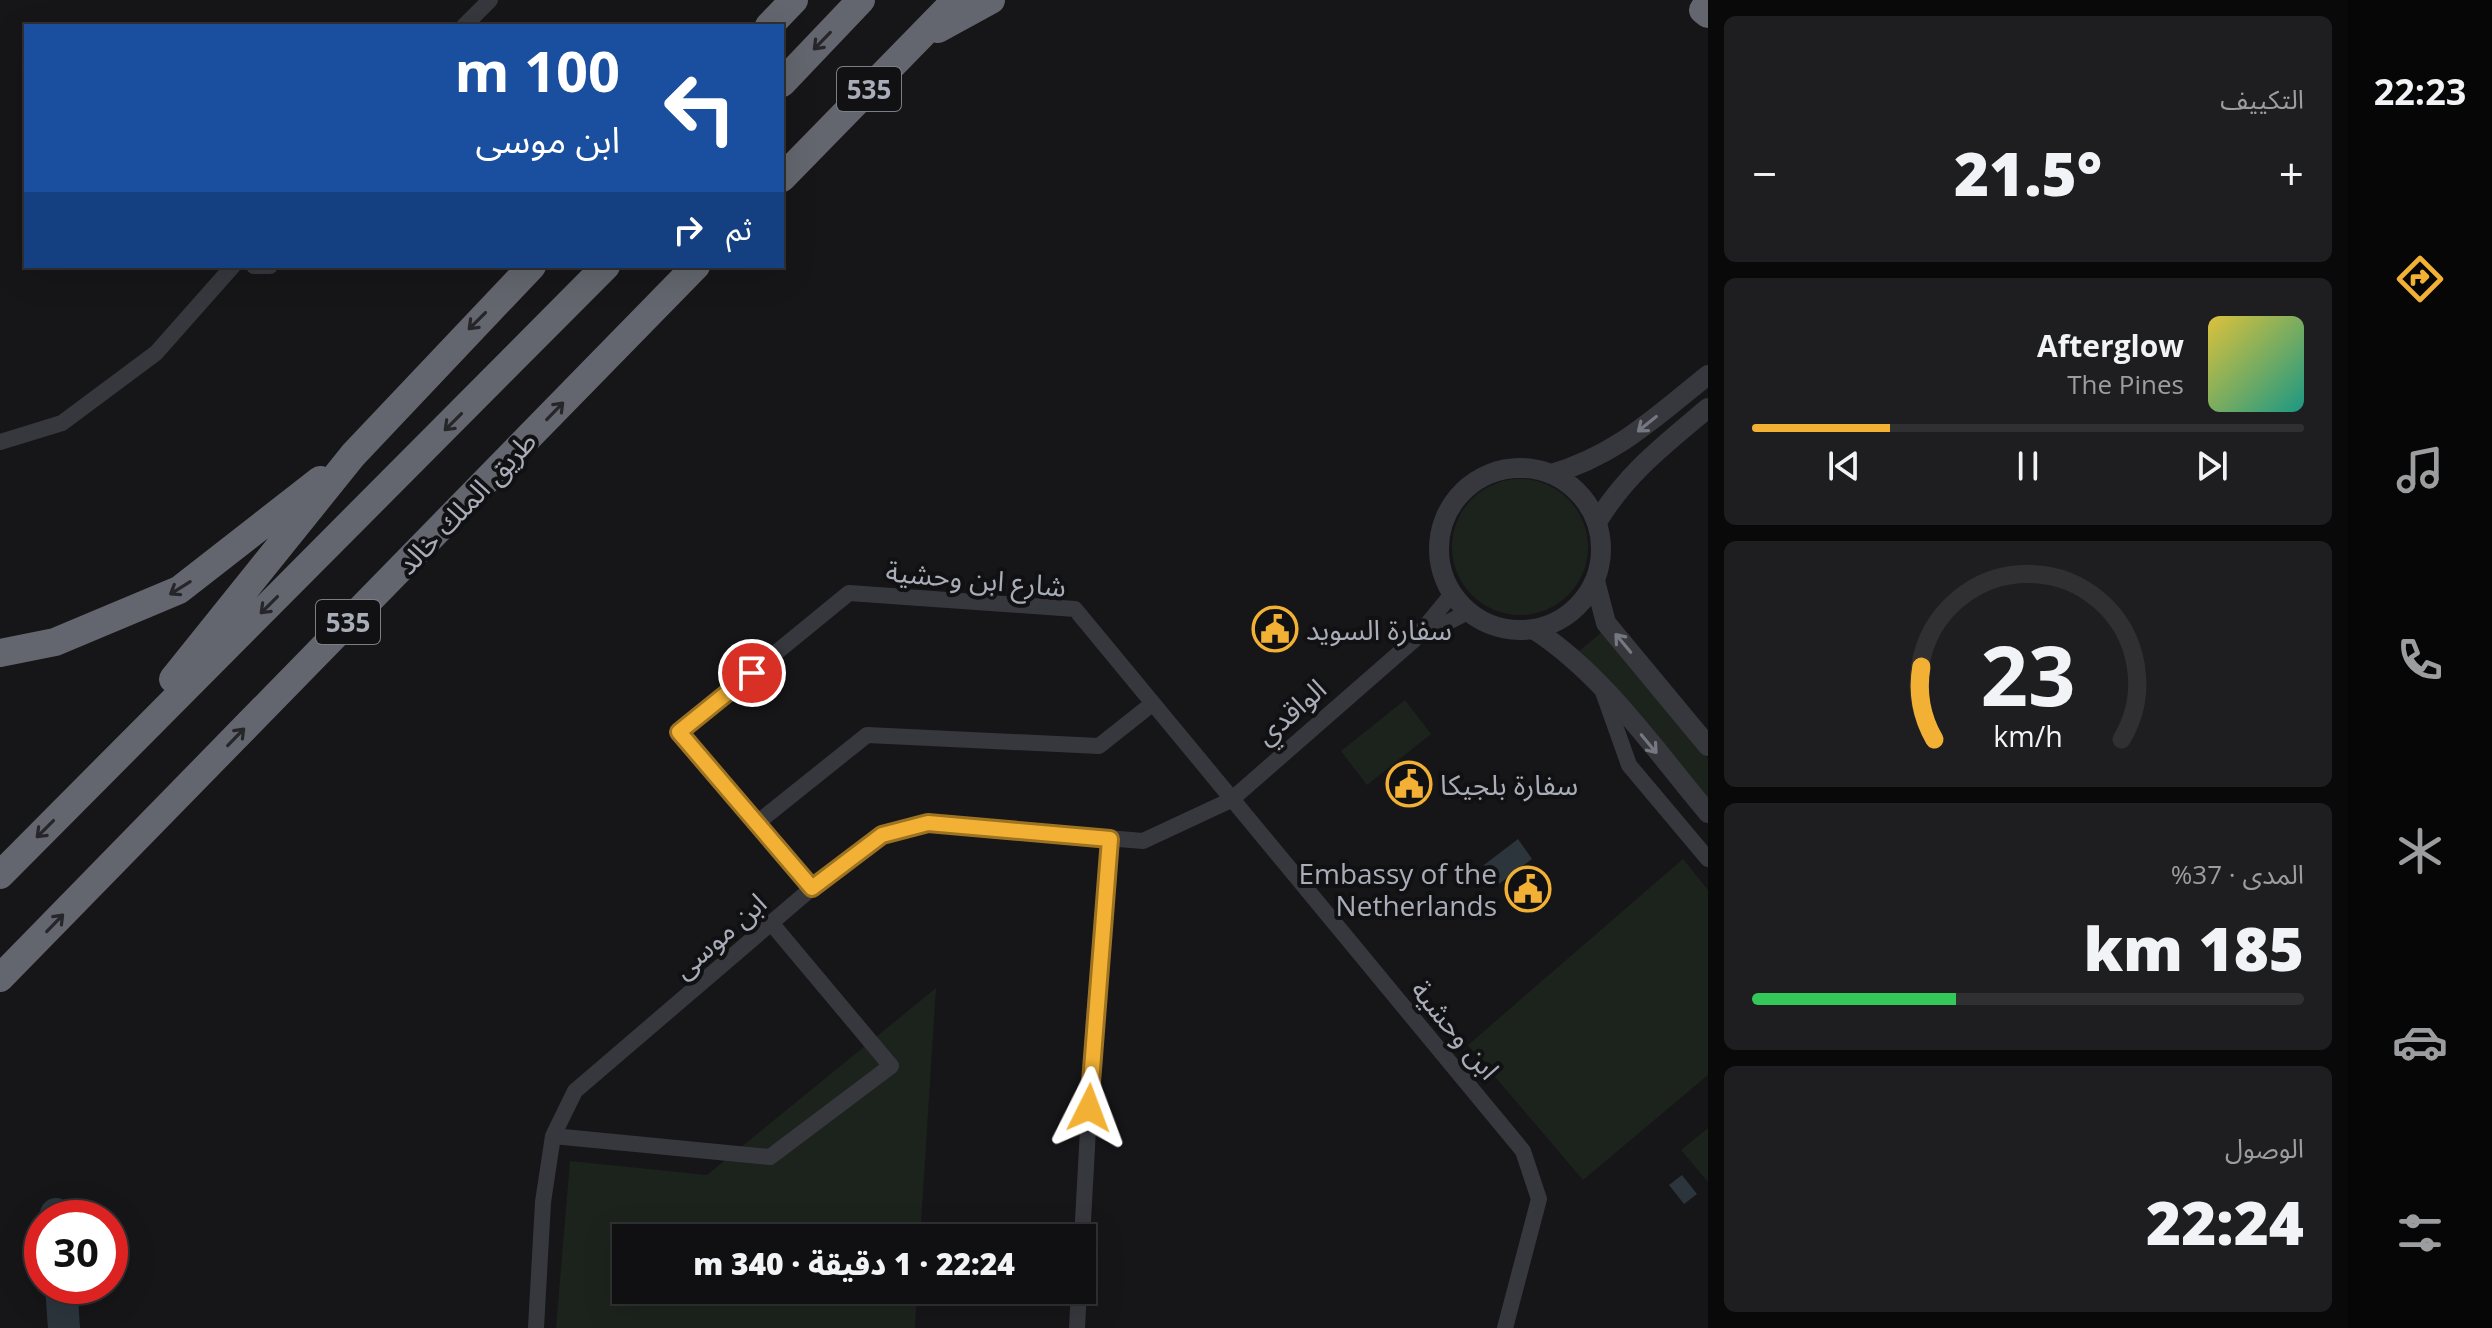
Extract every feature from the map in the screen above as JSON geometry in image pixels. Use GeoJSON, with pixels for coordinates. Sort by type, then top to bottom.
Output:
{"type":"FeatureCollection","features":[{"type":"Feature","properties":{"kind":"highway"},"geometry":{"type":"LineString","coordinates":[[771,24],[794,0]]}},
{"type":"Feature","properties":{"kind":"highway","name":"535"},"geometry":{"type":"LineString","coordinates":[[784,81],[861,0]]}},
{"type":"Feature","properties":{"kind":"highway","name":"535"},"geometry":{"type":"LineString","coordinates":[[784,176],[956,0]]}},
{"type":"Feature","properties":{"kind":"highway"},"geometry":{"type":"LineString","coordinates":[[917,41],[991,0]]}},
{"type":"Feature","properties":{"kind":"highway"},"geometry":{"type":"LineString","coordinates":[[83,790],[353,455],[530,268]]}},
{"type":"Feature","properties":{"kind":"highway","name":"535"},"geometry":{"type":"LineString","coordinates":[[0,875],[604,268]]}},
{"type":"Feature","properties":{"kind":"highway","name":"طريق الملك خالد"},"geometry":{"type":"LineString","coordinates":[[0,978],[694,268]]}},
{"type":"Feature","properties":{"kind":"highway"},"geometry":{"type":"LineString","coordinates":[[0,653],[55,642],[179,590],[353,455]]}},
{"type":"Feature","properties":{"kind":"street"},"geometry":{"type":"LineString","coordinates":[[466,24],[490,0]]}},
{"type":"Feature","properties":{"kind":"street"},"geometry":{"type":"LineString","coordinates":[[0,442],[62,423],[156,353],[231,268]]}},
{"type":"Feature","properties":{"kind":"street"},"geometry":{"type":"LineString","coordinates":[[1551,474],[1589,463],[1629,439],[1708,375]]}},
{"type":"Feature","properties":{"kind":"street"},"geometry":{"type":"LineString","coordinates":[[1597,522],[1616,491],[1637,467],[1708,408]]}},
{"type":"Feature","properties":{"kind":"street"},"geometry":{"type":"LineString","coordinates":[[1526,468],[1551,474],[1579,493],[1597,522],[1602,552],[1595,581],[1581,604],[1560,621],[1535,630],[1511,631],[1488,624],[1468,612],[1452,594],[1441,570],[1439,545],[1444,520],[1457,497],[1476,480],[1500,470],[1526,468]]}},
{"type":"Feature","properties":{"kind":"street"},"geometry":{"type":"LineString","coordinates":[[1595,581],[1606,623],[1708,746]]}},
{"type":"Feature","properties":{"kind":"street","name":"شارع ابن وحشية"},"geometry":{"type":"LineString","coordinates":[[757,823],[679,732],[849,593],[1075,609],[1231,800]]}},
{"type":"Feature","properties":{"kind":"street","name":"الواقدي"},"geometry":{"type":"LineString","coordinates":[[1231,800],[1414,640],[1452,594]]}},
{"type":"Feature","properties":{"kind":"street"},"geometry":{"type":"LineString","coordinates":[[1414,640],[1468,612]]}},
{"type":"Feature","properties":{"kind":"street"},"geometry":{"type":"LineString","coordinates":[[1535,630],[1563,648],[1601,687],[1708,813]]}},
{"type":"Feature","properties":{"kind":"street"},"geometry":{"type":"LineString","coordinates":[[1601,687],[1629,765],[1708,859]]}},
{"type":"Feature","properties":{"kind":"street"},"geometry":{"type":"LineString","coordinates":[[812,888],[757,823],[867,735],[1099,746],[1152,704]]}},
{"type":"Feature","properties":{"kind":"street","name":"ابن موسى"},"geometry":{"type":"LineString","coordinates":[[536,1328],[543,1202],[553,1136],[575,1091],[812,888],[882,835],[928,823],[1143,841],[1231,800]]}},
{"type":"Feature","properties":{"kind":"street","name":"ابن وحشية"},"geometry":{"type":"LineString","coordinates":[[1231,800],[1523,1151],[1539,1199],[1505,1328]]}},
{"type":"Feature","properties":{"kind":"street"},"geometry":{"type":"LineString","coordinates":[[1083,1224],[1094,1019],[1110,839]]}},
{"type":"Feature","properties":{"kind":"street"},"geometry":{"type":"LineString","coordinates":[[553,1136],[770,1157],[891,1066],[772,924]]}},
{"type":"Feature","properties":{"kind":"street"},"geometry":{"type":"LineString","coordinates":[[1077,1328],[1078,1304]]}},
{"type":"Feature","properties":{"kind":"shaded area"},"geometry":{"type":"Polygon","coordinates":[[[1520,479],[1546,484],[1568,499],[1583,521],[1588,547],[1583,573],[1568,595],[1546,610],[1520,615],[1494,610],[1472,595],[1457,573],[1452,547],[1457,521],[1472,499],[1494,484],[1520,479]]]}},
{"type":"Feature","properties":{"kind":"shaded area"},"geometry":{"type":"Polygon","coordinates":[[[1602,632],[1708,758],[1708,803],[1579,651],[1602,632]]]}},
{"type":"Feature","properties":{"kind":"shaded area"},"geometry":{"type":"Polygon","coordinates":[[[1405,700],[1431,734],[1367,785],[1341,751],[1405,700]]]}},
{"type":"Feature","properties":{"kind":"shaded area"},"geometry":{"type":"Polygon","coordinates":[[[1518,839],[1532,859],[1499,884],[1484,865],[1518,839]]]}},
{"type":"Feature","properties":{"kind":"shaded area"},"geometry":{"type":"Polygon","coordinates":[[[1683,859],[1708,890],[1708,1075],[1583,1180],[1468,1045],[1683,859]]]}},
{"type":"Feature","properties":{"kind":"shaded area"},"geometry":{"type":"Polygon","coordinates":[[[936,988],[921,1224],[612,1224],[612,1304],[916,1304],[915,1328],[556,1328],[570,1161],[707,1175],[936,988]]]}},
{"type":"Feature","properties":{"kind":"shaded area"},"geometry":{"type":"Polygon","coordinates":[[[1708,1128],[1708,1182],[1681,1150],[1708,1128]]]}},
{"type":"Feature","properties":{"kind":"shaded area"},"geometry":{"type":"Polygon","coordinates":[[[1682,1175],[1697,1194],[1684,1204],[1669,1185],[1682,1175]]]}},
{"type":"Feature","properties":{"kind":"waterway"},"geometry":{"type":"LineString","coordinates":[[62,1304],[64,1328]]}},
{"type":"Feature","properties":{"kind":"place","name":"سفارة السويد"},"geometry":{"type":"Point","coordinates":[1275,629]}},
{"type":"Feature","properties":{"kind":"place","name":"سفارة بلجيكا"},"geometry":{"type":"Point","coordinates":[1409,784]}},
{"type":"Feature","properties":{"kind":"place","name":"Embassy of the Netherlands"},"geometry":{"type":"Point","coordinates":[1528,889]}},
{"type":"Feature","properties":{"kind":"route"},"geometry":{"type":"LineString","coordinates":[[752,673],[679,732],[812,888],[882,835],[928,823],[1110,839],[1089,1108]]}}]}
